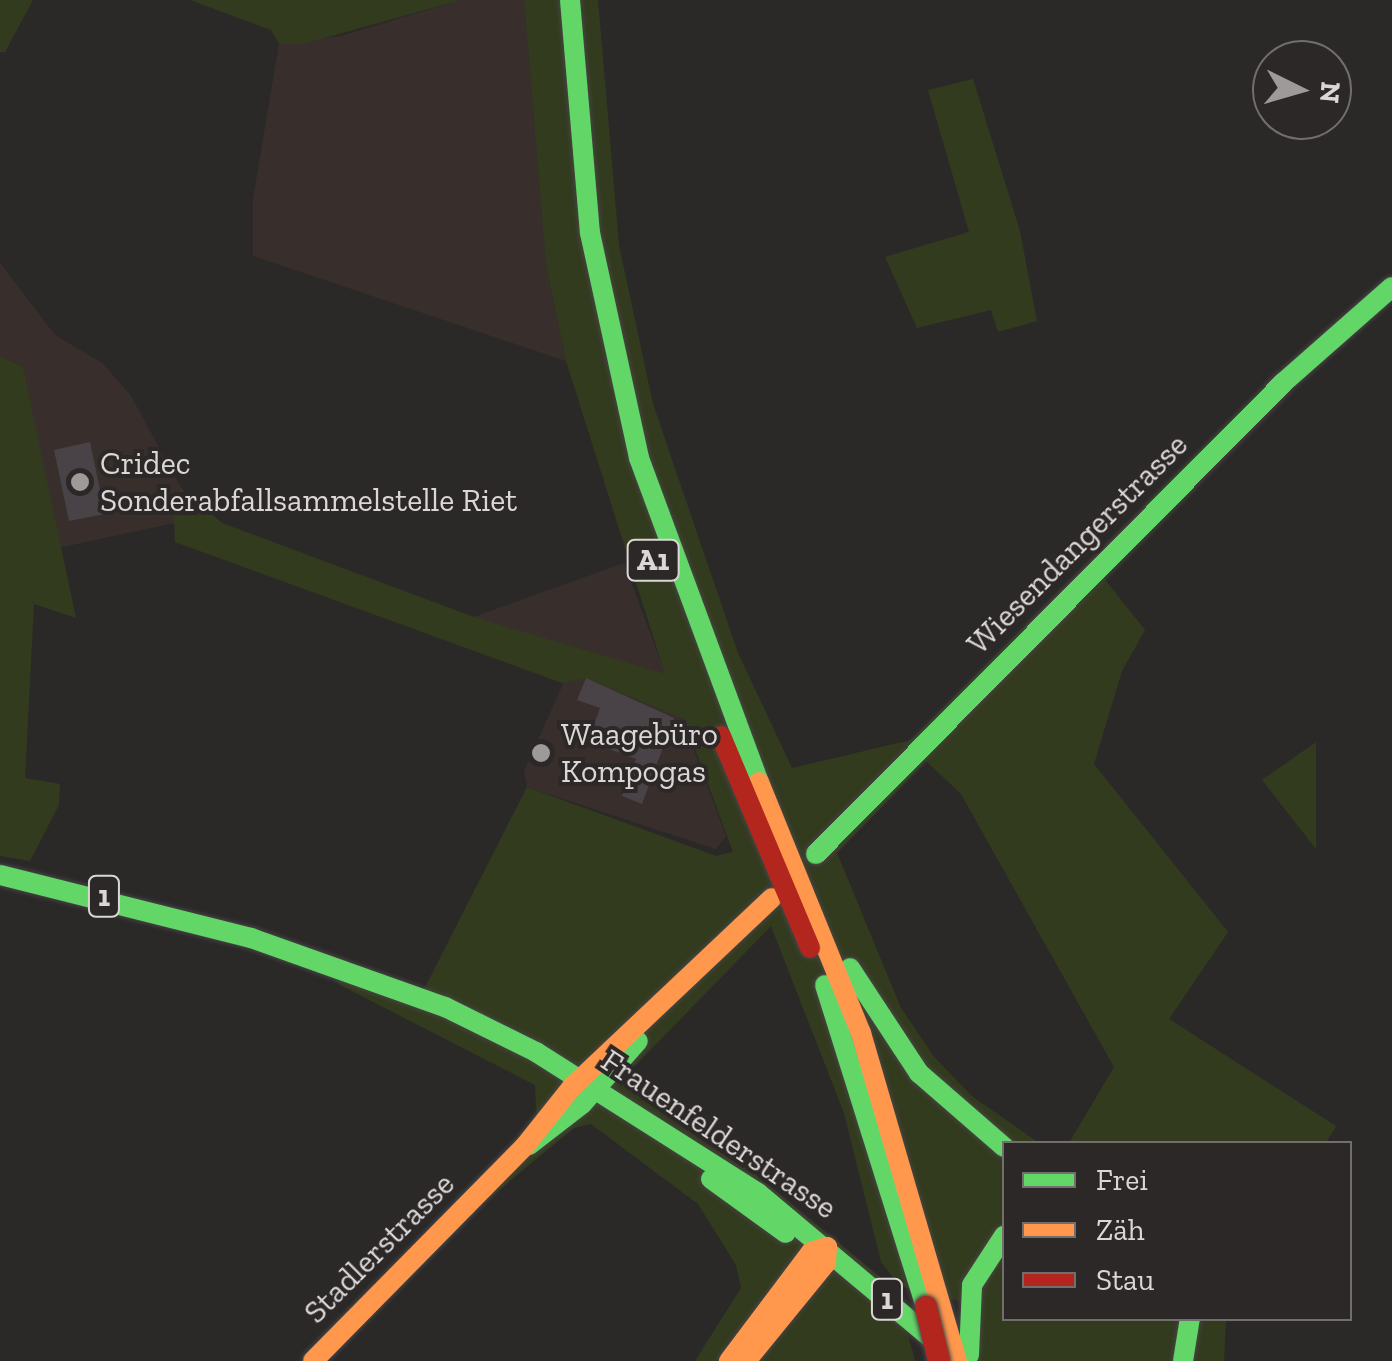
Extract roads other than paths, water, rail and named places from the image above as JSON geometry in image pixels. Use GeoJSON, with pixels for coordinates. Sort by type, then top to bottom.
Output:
{"type":"FeatureCollection","features":[{"type":"Feature","properties":{"kind":"main road","name":"A1"},"geometry":{"type":"LineString","coordinates":[[552,0],[574,241],[624,468],[690,658],[840,1028],[926,1307],[936,1361]]}},
{"type":"Feature","properties":{"kind":"main road","name":"A1"},"geometry":{"type":"LineString","coordinates":[[570,0],[590,233],[626,411],[687,604],[804,885],[891,1119],[950,1329],[963,1357]]}},
{"type":"Feature","properties":{"kind":"main road","name":"Wiesendangerstrasse"},"geometry":{"type":"LineString","coordinates":[[816,854],[1282,383],[1392,287]]}},
{"type":"Feature","properties":{"kind":"main road","name":"Frauenfelderstrasse"},"geometry":{"type":"LineString","coordinates":[[0,875],[251,938],[418,1001],[438,1019],[585,1087],[963,1357]]}},
{"type":"Feature","properties":{"kind":"main road"},"geometry":{"type":"LineString","coordinates":[[804,885],[909,1061],[1002,1146]]}},
{"type":"Feature","properties":{"kind":"main road"},"geometry":{"type":"LineString","coordinates":[[585,1087],[772,898]]}},
{"type":"Feature","properties":{"kind":"main road","name":"Stadlerstrasse"},"geometry":{"type":"LineString","coordinates":[[313,1361],[585,1087]]}},
{"type":"Feature","properties":{"kind":"main road"},"geometry":{"type":"LineString","coordinates":[[963,1357],[972,1285],[1002,1239]]}},
{"type":"Feature","properties":{"kind":"main road"},"geometry":{"type":"LineString","coordinates":[[729,1361],[821,1254]]}},
{"type":"Feature","properties":{"kind":"main road"},"geometry":{"type":"LineString","coordinates":[[746,1361],[821,1254]]}},
{"type":"Feature","properties":{"kind":"main road","name":"Frauenfelderstrasse"},"geometry":{"type":"LineString","coordinates":[[821,1254],[936,1361]]}},
{"type":"Feature","properties":{"kind":"main road"},"geometry":{"type":"LineString","coordinates":[[1182,1361],[1189,1321]]}},
{"type":"Feature","properties":{"kind":"main road"},"geometry":{"type":"LineString","coordinates":[[1196,1361],[1203,1321]]}},
{"type":"Feature","properties":{"kind":"place","name":"Cridec Sonderabfallsammelstelle Riet"},"geometry":{"type":"Point","coordinates":[80,482]}},
{"type":"Feature","properties":{"kind":"place","name":"Waagebüro Kompogas"},"geometry":{"type":"Point","coordinates":[541,753]}}]}
